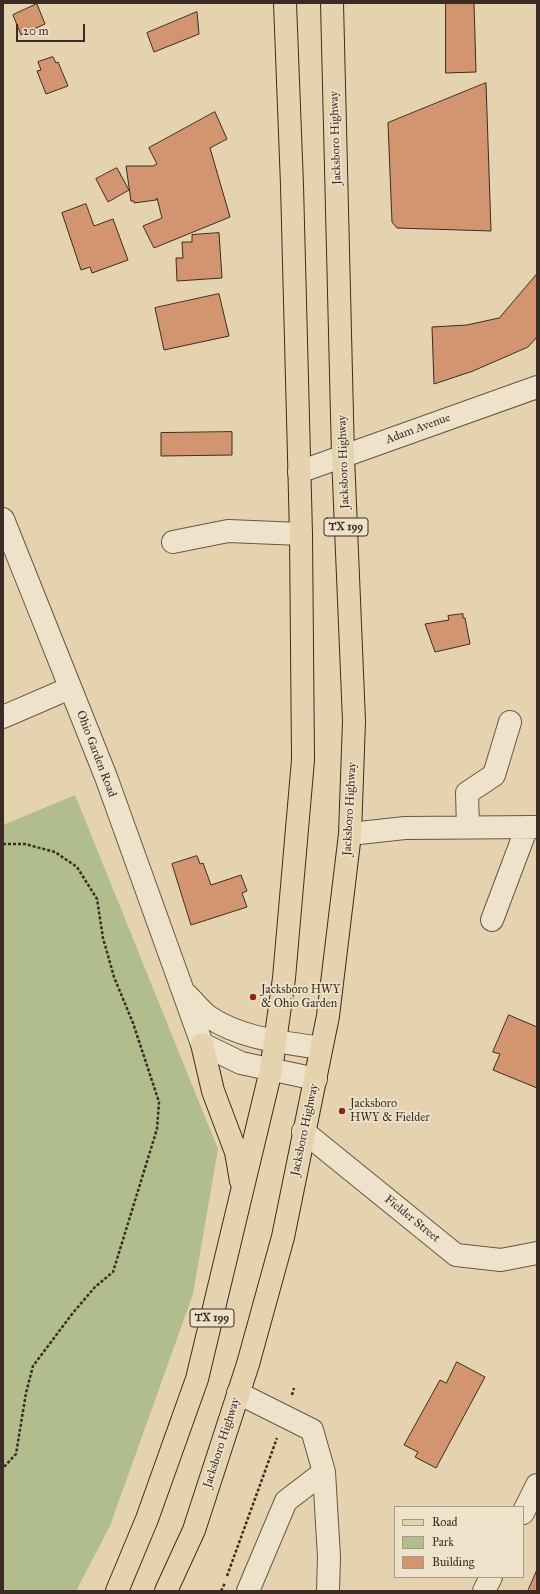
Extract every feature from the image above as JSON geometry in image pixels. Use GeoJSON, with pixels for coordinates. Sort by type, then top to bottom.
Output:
{"type":"FeatureCollection","features":[{"type":"Feature","properties":{"kind":"main road","name":"Jacksboro Highway"},"geometry":{"type":"LineString","coordinates":[[166,1591],[194,1530],[238,1393],[283,1237],[303,1131],[316,1079],[328,1016],[350,834],[354,721],[343,456],[332,3]]}},
{"type":"Feature","properties":{"kind":"main road","name":"TX 199"},"geometry":{"type":"LineString","coordinates":[[117,1591],[147,1519],[197,1379],[271,1070],[284,978],[303,760],[300,472],[287,4]]}},
{"type":"Feature","properties":{"kind":"main road"},"geometry":{"type":"LineString","coordinates":[[202,1044],[213,1090],[236,1152],[242,1192]]}},
{"type":"Feature","properties":{"kind":"street","name":"Adam Avenue"},"geometry":{"type":"LineString","coordinates":[[300,472],[537,387]]}},
{"type":"Feature","properties":{"kind":"street","name":"Ohio Garden Road"},"geometry":{"type":"LineString","coordinates":[[3,519],[106,777],[202,1044]]}},
{"type":"Feature","properties":{"kind":"street"},"geometry":{"type":"LineString","coordinates":[[173,542],[228,532],[301,534]]}},
{"type":"Feature","properties":{"kind":"street"},"geometry":{"type":"LineString","coordinates":[[3,717],[70,688]]}},
{"type":"Feature","properties":{"kind":"street"},"geometry":{"type":"LineString","coordinates":[[468,827],[467,793],[494,775],[510,722]]}},
{"type":"Feature","properties":{"kind":"street"},"geometry":{"type":"LineString","coordinates":[[350,834],[405,828],[532,827],[492,920]]}},
{"type":"Feature","properties":{"kind":"street","name":"Ohio Garden Road"},"geometry":{"type":"LineString","coordinates":[[184,991],[208,1016],[236,1032],[276,1041],[321,1048]]}},
{"type":"Feature","properties":{"kind":"street"},"geometry":{"type":"LineString","coordinates":[[202,1044],[241,1063],[316,1079]]}},
{"type":"Feature","properties":{"kind":"street","name":"Fielder Street"},"geometry":{"type":"LineString","coordinates":[[303,1131],[456,1255],[501,1260],[537,1253]]}},
{"type":"Feature","properties":{"kind":"street"},"geometry":{"type":"LineString","coordinates":[[238,1393],[312,1430],[324,1472],[329,1557],[328,1591]]}},
{"type":"Feature","properties":{"kind":"street"},"geometry":{"type":"LineString","coordinates":[[248,1591],[286,1502],[324,1472]]}},
{"type":"Feature","properties":{"kind":"street"},"geometry":{"type":"LineString","coordinates":[[524,1511],[537,1485]]}},
{"type":"Feature","properties":{"kind":"street"},"geometry":{"type":"LineString","coordinates":[[484,1591],[490,1578]]}},
{"type":"Feature","properties":{"kind":"path"},"geometry":{"type":"LineString","coordinates":[[3,844],[25,844],[56,852],[77,867],[97,899],[103,938],[114,977],[133,1023],[159,1102],[156,1129],[113,1272],[96,1287],[72,1314],[32,1366],[16,1454],[3,1468]]}},
{"type":"Feature","properties":{"kind":"path"},"geometry":{"type":"LineString","coordinates":[[221,1591],[278,1437]]}},
{"type":"Feature","properties":{"kind":"green space"},"geometry":{"type":"Polygon","coordinates":[[[75,795],[218,1149],[193,1294],[110,1526],[76,1591],[3,1591],[3,825],[75,795]]]}},
{"type":"Feature","properties":{"kind":"building"},"geometry":{"type":"Polygon","coordinates":[[[446,3],[474,3],[476,72],[446,73],[446,3]]]}},
{"type":"Feature","properties":{"kind":"building"},"geometry":{"type":"Polygon","coordinates":[[[37,4],[45,24],[21,35],[13,15],[37,4]]]}},
{"type":"Feature","properties":{"kind":"building"},"geometry":{"type":"Polygon","coordinates":[[[197,12],[199,34],[154,52],[147,33],[197,12]]]}},
{"type":"Feature","properties":{"kind":"building"},"geometry":{"type":"Polygon","coordinates":[[[53,57],[56,63],[58,62],[68,86],[46,94],[37,71],[41,70],[38,62],[53,57]]]}},
{"type":"Feature","properties":{"kind":"building"},"geometry":{"type":"Polygon","coordinates":[[[486,83],[491,231],[397,228],[392,222],[388,123],[486,83]]]}},
{"type":"Feature","properties":{"kind":"building"},"geometry":{"type":"Polygon","coordinates":[[[215,112],[227,139],[210,148],[230,217],[154,248],[143,226],[162,218],[157,198],[156,200],[134,203],[134,201],[131,201],[126,166],[153,166],[157,164],[149,148],[215,112]]]}},
{"type":"Feature","properties":{"kind":"building"},"geometry":{"type":"Polygon","coordinates":[[[117,168],[129,190],[108,202],[96,179],[117,168]]]}},
{"type":"Feature","properties":{"kind":"building"},"geometry":{"type":"Polygon","coordinates":[[[86,204],[94,226],[113,219],[128,260],[92,273],[90,267],[81,270],[62,213],[86,204]]]}},
{"type":"Feature","properties":{"kind":"building"},"geometry":{"type":"Polygon","coordinates":[[[219,233],[222,278],[177,281],[176,258],[183,258],[182,242],[192,242],[192,235],[219,233]]]}},
{"type":"Feature","properties":{"kind":"building"},"geometry":{"type":"Polygon","coordinates":[[[537,274],[537,337],[528,347],[473,371],[434,384],[432,327],[467,325],[499,318],[537,274]]]}},
{"type":"Feature","properties":{"kind":"building"},"geometry":{"type":"Polygon","coordinates":[[[219,294],[229,336],[164,350],[155,308],[219,294]]]}},
{"type":"Feature","properties":{"kind":"building"},"geometry":{"type":"Polygon","coordinates":[[[232,432],[232,455],[161,456],[161,433],[232,432]]]}},
{"type":"Feature","properties":{"kind":"building"},"geometry":{"type":"Polygon","coordinates":[[[463,614],[470,644],[435,652],[425,624],[449,620],[448,616],[463,614]]]}},
{"type":"Feature","properties":{"kind":"building"},"geometry":{"type":"Polygon","coordinates":[[[197,856],[200,864],[203,863],[211,885],[241,875],[247,891],[242,893],[247,907],[191,925],[172,864],[197,856]]]}},
{"type":"Feature","properties":{"kind":"building"},"geometry":{"type":"Polygon","coordinates":[[[509,1015],[537,1027],[537,1088],[493,1070],[500,1054],[493,1052],[509,1015]]]}},
{"type":"Feature","properties":{"kind":"building"},"geometry":{"type":"Polygon","coordinates":[[[457,1362],[485,1377],[436,1468],[415,1457],[418,1452],[404,1445],[440,1380],[446,1383],[457,1362]]]}},
{"type":"Feature","properties":{"kind":"building"},"geometry":{"type":"Polygon","coordinates":[[[537,1570],[537,1591],[528,1591],[537,1570]]]}},
{"type":"Feature","properties":{"kind":"place","name":"Jacksboro HWY & Ohio Garden"},"geometry":{"type":"Point","coordinates":[253,997]}},
{"type":"Feature","properties":{"kind":"place","name":"Jacksboro HWY & Fielder"},"geometry":{"type":"Point","coordinates":[342,1111]}}]}
